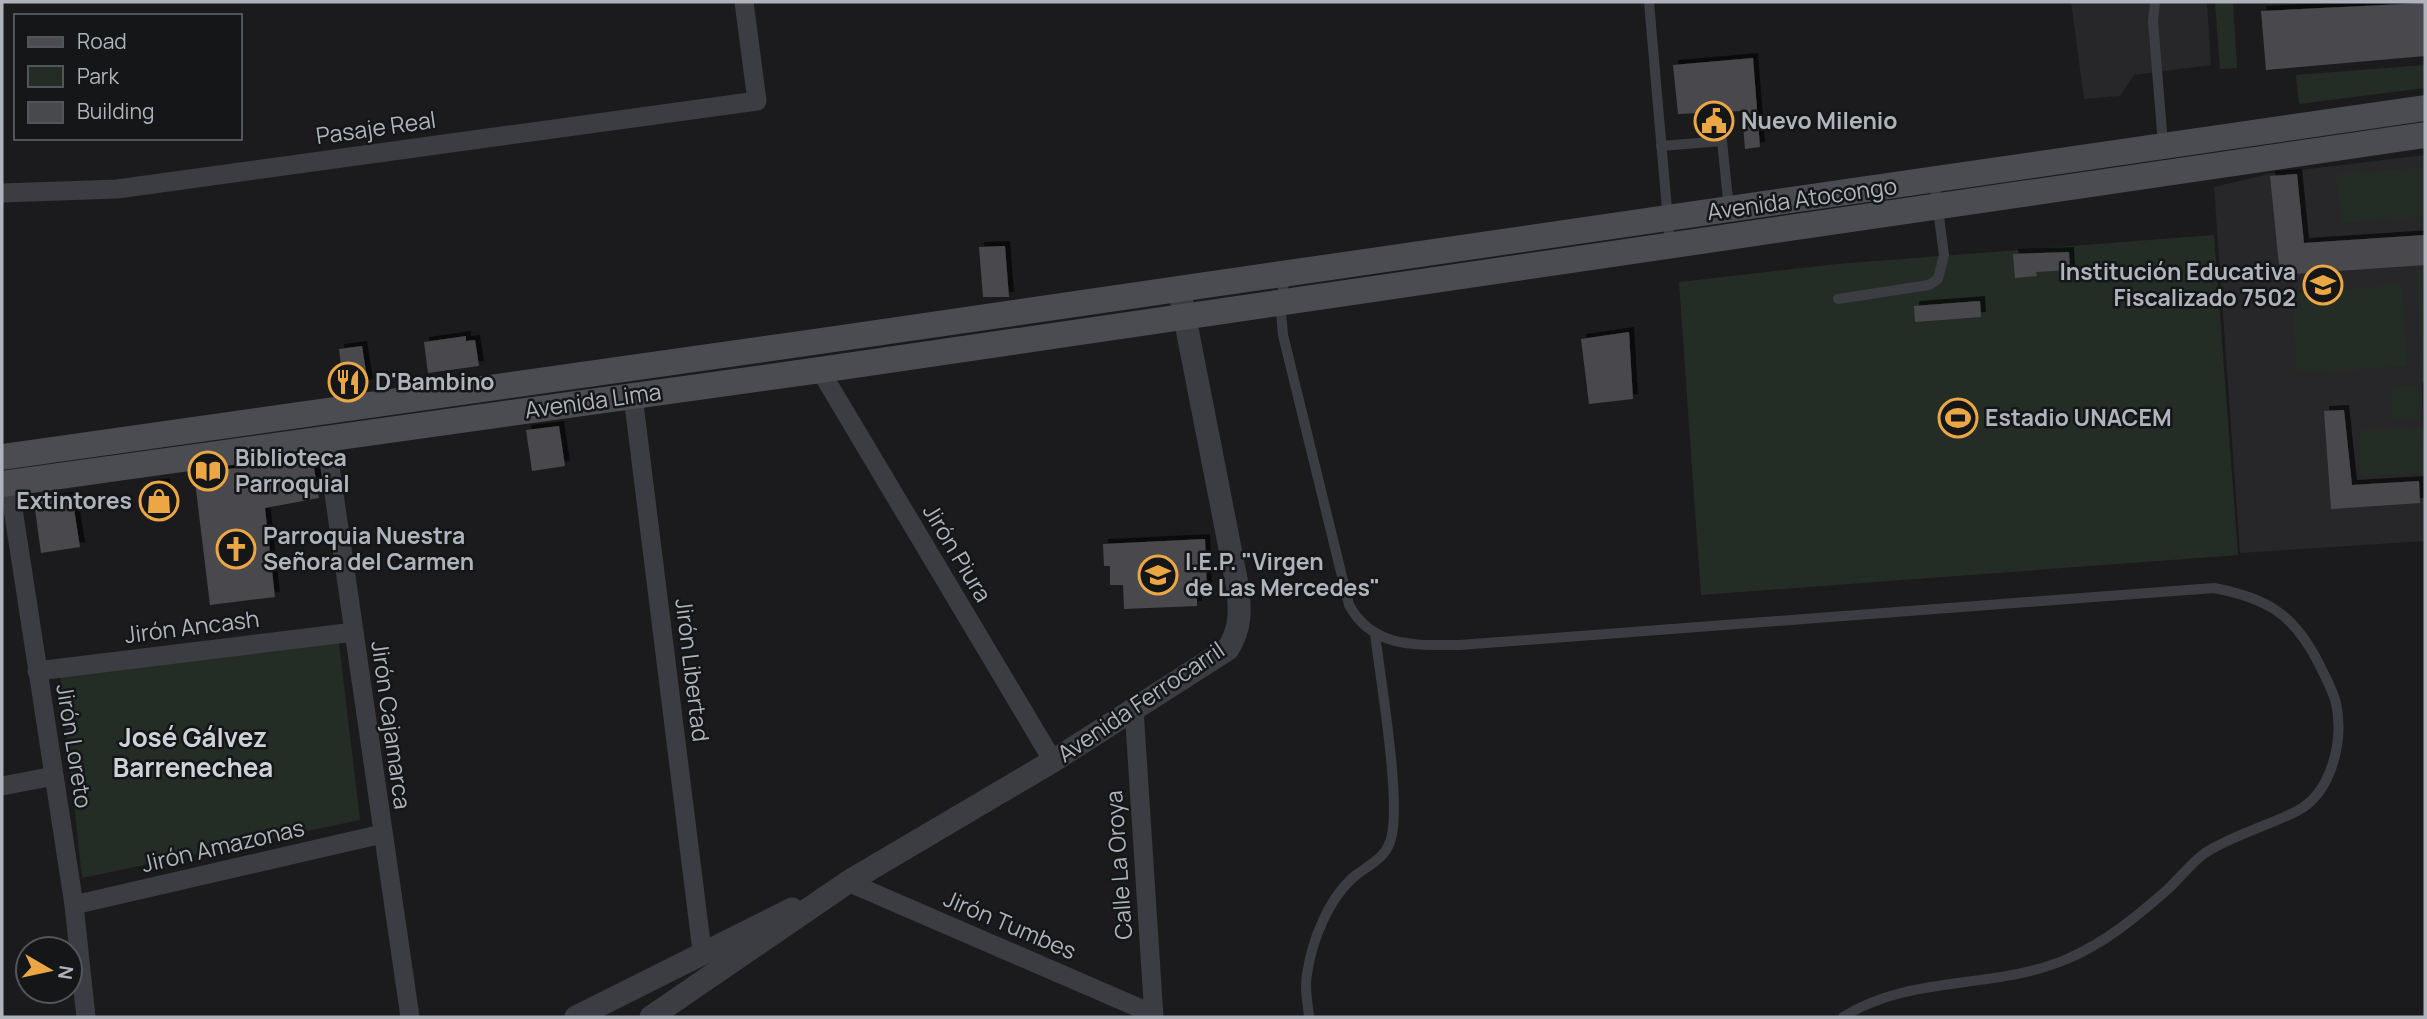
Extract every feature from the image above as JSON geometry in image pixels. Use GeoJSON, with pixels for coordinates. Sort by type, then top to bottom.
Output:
{"type":"FeatureCollection","features":[{"type":"Feature","properties":{"kind":"main road","name":"Avenida Atocongo"},"geometry":{"type":"LineString","coordinates":[[1730,222],[1939,205],[2124,178],[2164,159],[2255,132],[2425,108]]}},
{"type":"Feature","properties":{"kind":"main road"},"geometry":{"type":"LineString","coordinates":[[2255,132],[2261,159]]}},
{"type":"Feature","properties":{"kind":"main road","name":"Avenida Atocongo"},"geometry":{"type":"LineString","coordinates":[[1184,314],[1280,301],[1730,222],[1934,179],[2120,152],[2164,159],[2261,159],[2425,135]]}},
{"type":"Feature","properties":{"kind":"main road"},"geometry":{"type":"LineString","coordinates":[[2120,152],[2124,178]]}},
{"type":"Feature","properties":{"kind":"main road","name":"Avenida Atocongo"},"geometry":{"type":"LineString","coordinates":[[1179,288],[1286,273],[1669,231]]}},
{"type":"Feature","properties":{"kind":"main road","name":"Avenida Lima"},"geometry":{"type":"LineString","coordinates":[[2,457],[1179,288]]}},
{"type":"Feature","properties":{"kind":"main road","name":"Avenida Lima"},"geometry":{"type":"LineString","coordinates":[[5,483],[820,370],[1184,314]]}},
{"type":"Feature","properties":{"kind":"street","name":"Pasaje Real"},"geometry":{"type":"LineString","coordinates":[[2,193],[117,189],[757,101],[744,2]]}},
{"type":"Feature","properties":{"kind":"street","name":"Avenida Ferrocarril"},"geometry":{"type":"LineString","coordinates":[[651,1017],[848,882],[1053,761],[1228,649],[1237,634],[1240,619],[1226,516],[1179,288]]}},
{"type":"Feature","properties":{"kind":"street","name":"Jirón Piura"},"geometry":{"type":"LineString","coordinates":[[820,370],[1053,761]]}},
{"type":"Feature","properties":{"kind":"street","name":"Jirón Libertad"},"geometry":{"type":"LineString","coordinates":[[633,396],[702,951]]}},
{"type":"Feature","properties":{"kind":"street","name":"Jirón Cajamarca"},"geometry":{"type":"LineString","coordinates":[[326,439],[410,1017]]}},
{"type":"Feature","properties":{"kind":"street","name":"Jirón Loreto"},"geometry":{"type":"LineString","coordinates":[[5,483],[74,905],[86,1017]]}},
{"type":"Feature","properties":{"kind":"street","name":"Jirón Ancash"},"geometry":{"type":"LineString","coordinates":[[37,671],[354,632]]}},
{"type":"Feature","properties":{"kind":"street","name":"Calle La Oroya"},"geometry":{"type":"LineString","coordinates":[[1134,709],[1154,1015]]}},
{"type":"Feature","properties":{"kind":"street"},"geometry":{"type":"LineString","coordinates":[[2,786],[54,776]]}},
{"type":"Feature","properties":{"kind":"street","name":"Jirón Amazonas"},"geometry":{"type":"LineString","coordinates":[[74,905],[382,834]]}},
{"type":"Feature","properties":{"kind":"street","name":"Avenida Ferrocarril"},"geometry":{"type":"LineString","coordinates":[[576,1017],[702,951],[848,882]]}},
{"type":"Feature","properties":{"kind":"street","name":"Jirón Tumbes"},"geometry":{"type":"LineString","coordinates":[[848,882],[1154,1015]]}},
{"type":"Feature","properties":{"kind":"lane"},"geometry":{"type":"LineString","coordinates":[[1649,2],[1669,231]]}},
{"type":"Feature","properties":{"kind":"lane"},"geometry":{"type":"LineString","coordinates":[[2155,2],[2153,21],[2164,159]]}},
{"type":"Feature","properties":{"kind":"lane"},"geometry":{"type":"LineString","coordinates":[[1661,146],[1722,141],[1730,222]]}},
{"type":"Feature","properties":{"kind":"lane"},"geometry":{"type":"LineString","coordinates":[[1838,299],[1929,285],[1938,279],[1944,255],[1934,179]]}},
{"type":"Feature","properties":{"kind":"lane"},"geometry":{"type":"LineString","coordinates":[[1286,273],[1280,301],[1283,335],[1349,605],[1358,621],[1375,634],[1395,643],[1460,645],[2214,588],[2253,596],[2286,616],[2319,663],[2336,704],[2337,748],[2324,786],[2300,810],[2205,853],[2115,933],[2066,960],[2012,975],[1912,989],[1865,1003],[1843,1017]]}},
{"type":"Feature","properties":{"kind":"lane"},"geometry":{"type":"LineString","coordinates":[[1309,1017],[1306,976],[1316,938],[1337,895],[1356,874],[1375,863],[1389,845],[1394,829],[1391,774],[1375,634]]}},
{"type":"Feature","properties":{"kind":"shaded area"},"geometry":{"type":"Polygon","coordinates":[[[2071,2],[2207,2],[2211,65],[2134,75],[2120,96],[2084,99],[2071,2]]]}},
{"type":"Feature","properties":{"kind":"shaded area","name":"Institución Educativa Fiscalizado 7502"},"geometry":{"type":"Polygon","coordinates":[[[2425,155],[2425,383],[2422,383],[2425,541],[2240,553],[2214,187],[2268,174],[2425,155]]]}},
{"type":"Feature","properties":{"kind":"green space"},"geometry":{"type":"Polygon","coordinates":[[[2215,2],[2233,2],[2237,68],[2220,69],[2215,2]]]}},
{"type":"Feature","properties":{"kind":"green space"},"geometry":{"type":"Polygon","coordinates":[[[2425,65],[2425,88],[2299,104],[2296,75],[2425,65]]]}},
{"type":"Feature","properties":{"kind":"green space"},"geometry":{"type":"Polygon","coordinates":[[[2425,167],[2425,216],[2341,223],[2336,175],[2425,167]]]}},
{"type":"Feature","properties":{"kind":"green space","name":"Estadio UNACEM"},"geometry":{"type":"Polygon","coordinates":[[[2214,235],[2238,555],[1701,595],[1679,282],[1837,264],[2214,235]]]}},
{"type":"Feature","properties":{"kind":"green space"},"geometry":{"type":"Polygon","coordinates":[[[2416,270],[2425,270],[2425,380],[2423,380],[2416,270]]]}},
{"type":"Feature","properties":{"kind":"green space"},"geometry":{"type":"Polygon","coordinates":[[[2402,285],[2407,366],[2297,373],[2292,293],[2402,285]]]}},
{"type":"Feature","properties":{"kind":"green space"},"geometry":{"type":"Polygon","coordinates":[[[2418,385],[2420,419],[2392,420],[2391,387],[2418,385]]]}},
{"type":"Feature","properties":{"kind":"green space"},"geometry":{"type":"Polygon","coordinates":[[[2423,428],[2425,473],[2361,476],[2359,431],[2423,428]]]}},
{"type":"Feature","properties":{"kind":"green space"},"geometry":{"type":"Polygon","coordinates":[[[339,643],[360,820],[82,878],[60,672],[339,643]]]}},
{"type":"Feature","properties":{"kind":"building"},"geometry":{"type":"Polygon","coordinates":[[[2425,3],[2425,56],[2266,70],[2261,11],[2425,3]]]}},
{"type":"Feature","properties":{"kind":"building"},"geometry":{"type":"Polygon","coordinates":[[[1753,58],[1760,147],[1745,149],[1742,111],[1678,114],[1673,65],[1753,58]]]}},
{"type":"Feature","properties":{"kind":"building"},"geometry":{"type":"Polygon","coordinates":[[[2297,174],[2304,243],[2425,235],[2425,265],[2280,275],[2270,176],[2297,174]]]}},
{"type":"Feature","properties":{"kind":"building"},"geometry":{"type":"Polygon","coordinates":[[[1005,246],[1009,297],[983,297],[979,247],[1005,246]]]}},
{"type":"Feature","properties":{"kind":"building"},"geometry":{"type":"Polygon","coordinates":[[[2069,252],[2070,270],[2036,272],[2037,276],[2015,278],[2013,254],[2069,252]]]}},
{"type":"Feature","properties":{"kind":"building"},"geometry":{"type":"Polygon","coordinates":[[[1980,301],[1981,317],[1915,322],[1914,306],[1980,301]]]}},
{"type":"Feature","properties":{"kind":"building"},"geometry":{"type":"Polygon","coordinates":[[[1629,332],[1633,399],[1589,404],[1581,339],[1629,332]]]}},
{"type":"Feature","properties":{"kind":"building"},"geometry":{"type":"Polygon","coordinates":[[[466,336],[466,341],[475,340],[479,366],[428,373],[424,342],[466,336]]]}},
{"type":"Feature","properties":{"kind":"building"},"geometry":{"type":"Polygon","coordinates":[[[362,346],[368,384],[344,389],[339,349],[362,346]]]}},
{"type":"Feature","properties":{"kind":"building"},"geometry":{"type":"Polygon","coordinates":[[[2344,410],[2352,485],[2419,481],[2420,503],[2331,509],[2324,411],[2344,410]]]}},
{"type":"Feature","properties":{"kind":"building"},"geometry":{"type":"Polygon","coordinates":[[[559,426],[565,466],[532,471],[526,430],[559,426]]]}},
{"type":"Feature","properties":{"kind":"building","name":"Parroquia Nuestra Señora del Carmen"},"geometry":{"type":"Polygon","coordinates":[[[306,460],[314,468],[319,498],[265,508],[275,597],[210,605],[194,473],[306,460]]]}},
{"type":"Feature","properties":{"kind":"building","name":"Extintores"},"geometry":{"type":"Polygon","coordinates":[[[165,483],[168,518],[153,520],[149,485],[165,483]]]}},
{"type":"Feature","properties":{"kind":"building"},"geometry":{"type":"Polygon","coordinates":[[[72,496],[80,547],[41,553],[34,502],[72,496]]]}},
{"type":"Feature","properties":{"kind":"building","name":"I.E.P. \"Virgen de Las Mercedes\""},"geometry":{"type":"Polygon","coordinates":[[[1205,539],[1207,589],[1197,594],[1197,606],[1124,609],[1123,585],[1110,585],[1110,566],[1104,566],[1103,544],[1205,539]]]}},
{"type":"Feature","properties":{"kind":"place","name":"Nuevo Milenio"},"geometry":{"type":"Point","coordinates":[1714,121]}},
{"type":"Feature","properties":{"kind":"place","name":"Institución Educativa Fiscalizado 7502"},"geometry":{"type":"Point","coordinates":[2323,285]}},
{"type":"Feature","properties":{"kind":"place","name":"D'Bambino"},"geometry":{"type":"Point","coordinates":[348,382]}},
{"type":"Feature","properties":{"kind":"place","name":"Estadio UNACEM"},"geometry":{"type":"Point","coordinates":[1958,418]}},
{"type":"Feature","properties":{"kind":"place","name":"Biblioteca Parroquial"},"geometry":{"type":"Point","coordinates":[208,471]}},
{"type":"Feature","properties":{"kind":"place","name":"Extintores"},"geometry":{"type":"Point","coordinates":[159,501]}},
{"type":"Feature","properties":{"kind":"place","name":"Parroquia Nuestra Señora del Carmen"},"geometry":{"type":"Point","coordinates":[236,549]}},
{"type":"Feature","properties":{"kind":"place","name":"I.E.P. \"Virgen de Las Mercedes\""},"geometry":{"type":"Point","coordinates":[1158,575]}},
{"type":"Feature","properties":{"kind":"district","name":"José Gálvez Barrenechea"},"geometry":{"type":"Point","coordinates":[193,753]}}]}
